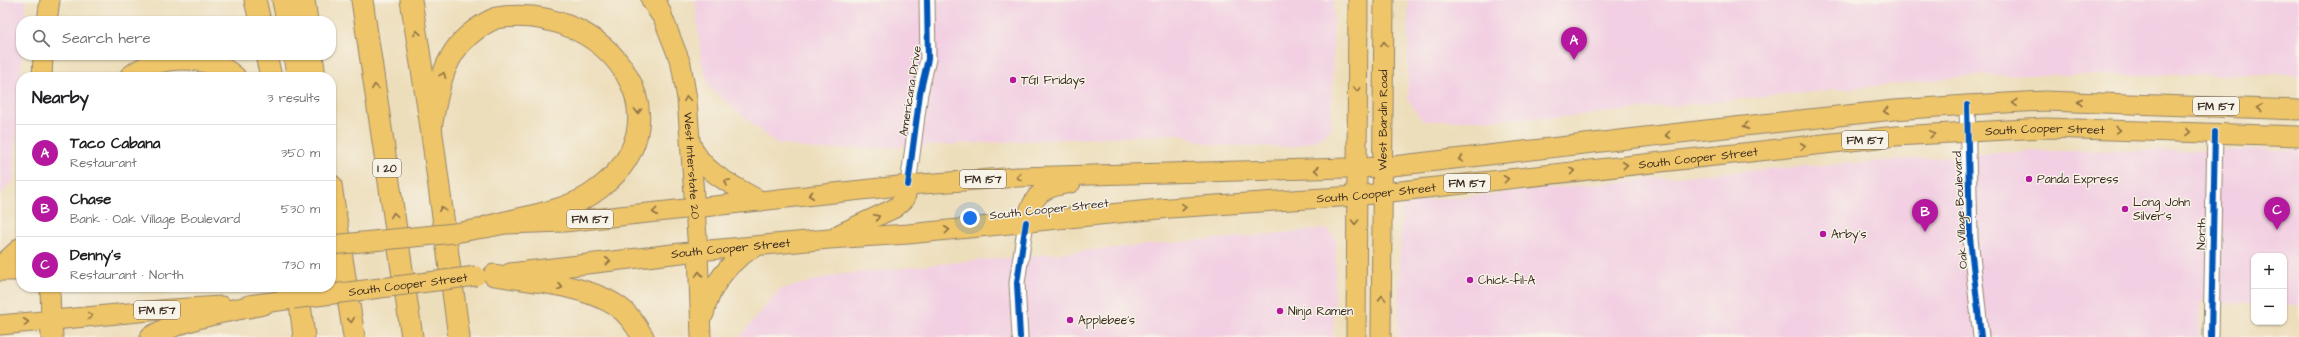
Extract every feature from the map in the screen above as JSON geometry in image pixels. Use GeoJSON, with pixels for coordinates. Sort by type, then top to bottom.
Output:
{"type":"FeatureCollection","features":[{"type":"Feature","properties":{"kind":"highway"},"geometry":{"type":"LineString","coordinates":[[255,0],[259,16]]}},
{"type":"Feature","properties":{"kind":"highway"},"geometry":{"type":"LineString","coordinates":[[283,0],[286,16]]}},
{"type":"Feature","properties":{"kind":"highway"},"geometry":{"type":"LineString","coordinates":[[304,0],[306,16]]}},
{"type":"Feature","properties":{"kind":"highway","name":"I 20"},"geometry":{"type":"LineString","coordinates":[[362,0],[412,337]]}},
{"type":"Feature","properties":{"kind":"highway"},"geometry":{"type":"LineString","coordinates":[[411,0],[432,126],[459,335]]}},
{"type":"Feature","properties":{"kind":"highway"},"geometry":{"type":"LineString","coordinates":[[432,126],[442,78],[451,56],[465,39],[485,23],[508,12],[540,8],[565,11],[599,28],[610,38],[628,63],[638,96],[638,128],[619,169],[601,186],[577,202],[486,227]]}},
{"type":"Feature","properties":{"kind":"highway"},"geometry":{"type":"LineString","coordinates":[[139,72],[153,64],[170,60]]}},
{"type":"Feature","properties":{"kind":"highway"},"geometry":{"type":"LineString","coordinates":[[194,60],[215,64],[227,72]]}},
{"type":"Feature","properties":{"kind":"highway"},"geometry":{"type":"LineString","coordinates":[[267,60],[270,72]]}},
{"type":"Feature","properties":{"kind":"highway"},"geometry":{"type":"LineString","coordinates":[[295,60],[296,68],[300,72]]}},
{"type":"Feature","properties":{"kind":"highway"},"geometry":{"type":"LineString","coordinates":[[313,60],[314,72]]}},
{"type":"Feature","properties":{"kind":"highway"},"geometry":{"type":"LineString","coordinates":[[336,218],[354,337]]}},
{"type":"Feature","properties":{"kind":"highway"},"geometry":{"type":"LineString","coordinates":[[485,276],[559,286],[602,299],[618,306],[631,318],[643,337]]}},
{"type":"Feature","properties":{"kind":"highway"},"geometry":{"type":"LineString","coordinates":[[296,293],[304,337]]}},
{"type":"Feature","properties":{"kind":"highway"},"geometry":{"type":"LineString","coordinates":[[151,337],[173,325],[196,318],[263,304]]}},
{"type":"Feature","properties":{"kind":"main road"},"geometry":{"type":"LineString","coordinates":[[48,16],[50,0]]}},
{"type":"Feature","properties":{"kind":"main road"},"geometry":{"type":"LineString","coordinates":[[1356,337],[1355,196],[1358,0]]}},
{"type":"Feature","properties":{"kind":"main road","name":"West Bardin Road"},"geometry":{"type":"LineString","coordinates":[[1381,337],[1384,193],[1384,0]]}},
{"type":"Feature","properties":{"kind":"main road","name":"West Interstate 20"},"geometry":{"type":"LineString","coordinates":[[656,5],[681,64],[687,99],[698,251],[701,332]]}},
{"type":"Feature","properties":{"kind":"main road"},"geometry":{"type":"LineString","coordinates":[[42,72],[43,60]]}},
{"type":"Feature","properties":{"kind":"main road","name":"South Cooper Street"},"geometry":{"type":"LineString","coordinates":[[336,245],[455,233],[486,227],[564,222],[908,185],[1018,176],[1356,169],[1384,167],[1722,128],[1894,110],[2045,101],[2299,110]]}},
{"type":"Feature","properties":{"kind":"main road"},"geometry":{"type":"LineString","coordinates":[[2218,132],[2242,123],[2299,123]]}},
{"type":"Feature","properties":{"kind":"main road","name":"South Cooper Street"},"geometry":{"type":"LineString","coordinates":[[336,289],[485,276],[698,251],[1170,208],[1355,196],[1896,136],[2045,128],[2218,132],[2299,136]]}},
{"type":"Feature","properties":{"kind":"main road"},"geometry":{"type":"LineString","coordinates":[[690,142],[695,154],[712,173],[761,200]]}},
{"type":"Feature","properties":{"kind":"main road"},"geometry":{"type":"LineString","coordinates":[[1026,222],[1036,195],[1052,186],[1129,174]]}},
{"type":"Feature","properties":{"kind":"main road"},"geometry":{"type":"LineString","coordinates":[[829,239],[895,208],[905,199],[908,185]]}},
{"type":"Feature","properties":{"kind":"main road"},"geometry":{"type":"LineString","coordinates":[[701,332],[708,297],[722,274],[734,262],[759,246]]}},
{"type":"Feature","properties":{"kind":"main road"},"geometry":{"type":"LineString","coordinates":[[0,266],[16,252]]}},
{"type":"Feature","properties":{"kind":"main road"},"geometry":{"type":"LineString","coordinates":[[0,271],[16,272]]}},
{"type":"Feature","properties":{"kind":"main road"},"geometry":{"type":"LineString","coordinates":[[50,292],[51,328]]}},
{"type":"Feature","properties":{"kind":"main road","name":"South Cooper Street"},"geometry":{"type":"LineString","coordinates":[[0,325],[51,328],[170,309],[263,304],[296,293],[307,292]]}},
{"type":"Feature","properties":{"kind":"street","name":"Americana Drive"},"geometry":{"type":"LineString","coordinates":[[908,185],[920,93],[928,59],[927,0]]}},
{"type":"Feature","properties":{"kind":"street","name":"Oak Village Boulevard"},"geometry":{"type":"LineString","coordinates":[[1967,105],[1970,238],[1981,337]]}},
{"type":"Feature","properties":{"kind":"street","name":"North"},"geometry":{"type":"LineString","coordinates":[[2211,337],[2218,132]]}},
{"type":"Feature","properties":{"kind":"street"},"geometry":{"type":"LineString","coordinates":[[1020,337],[1017,283],[1026,222]]}},
{"type":"Feature","properties":{"kind":"shaded area"},"geometry":{"type":"Polygon","coordinates":[[[0,0],[26,0],[25,16],[16,16],[16,60],[22,60],[21,72],[16,72],[16,148],[14,179],[0,196],[0,0]]]}},
{"type":"Feature","properties":{"kind":"shaded area"},"geometry":{"type":"Polygon","coordinates":[[[695,0],[1334,0],[1331,130],[1314,141],[1291,147],[1212,145],[1179,134],[819,150],[775,143],[709,87],[701,60],[695,0]]]}},
{"type":"Feature","properties":{"kind":"shaded area"},"geometry":{"type":"Polygon","coordinates":[[[1408,0],[2299,0],[2299,75],[1984,75],[1552,118],[1423,121],[1408,99],[1408,0]]]}},
{"type":"Feature","properties":{"kind":"shaded area"},"geometry":{"type":"Polygon","coordinates":[[[2299,150],[2299,305],[2287,305],[2287,253],[2251,253],[2251,304],[2200,302],[2199,337],[1398,337],[1401,207],[1418,201],[1725,172],[2029,151],[2299,150]]]}},
{"type":"Feature","properties":{"kind":"shaded area"},"geometry":{"type":"Polygon","coordinates":[[[1327,229],[1336,238],[1333,337],[740,337],[779,290],[836,275],[970,261],[1327,229]]]}},
{"type":"Feature","properties":{"kind":"cycle path"},"geometry":{"type":"LineString","coordinates":[[908,185],[920,93],[928,59],[927,0]]}},
{"type":"Feature","properties":{"kind":"cycle path"},"geometry":{"type":"LineString","coordinates":[[1967,105],[1970,238],[1981,337]]}},
{"type":"Feature","properties":{"kind":"cycle path"},"geometry":{"type":"LineString","coordinates":[[2211,337],[2215,132]]}},
{"type":"Feature","properties":{"kind":"cycle path"},"geometry":{"type":"LineString","coordinates":[[1020,337],[1017,283],[1026,222]]}},
{"type":"Feature","properties":{"kind":"place","name":"Taco Cabana"},"geometry":{"type":"Point","coordinates":[1574,60]}},
{"type":"Feature","properties":{"kind":"place","name":"TGI Fridays"},"geometry":{"type":"Point","coordinates":[1013,80]}},
{"type":"Feature","properties":{"kind":"place","name":"Panda Express"},"geometry":{"type":"Point","coordinates":[2029,179]}},
{"type":"Feature","properties":{"kind":"place","name":"Long John Silver's"},"geometry":{"type":"Point","coordinates":[2125,209]}},
{"type":"Feature","properties":{"kind":"place","name":"Denny's"},"geometry":{"type":"Point","coordinates":[2277,230]}},
{"type":"Feature","properties":{"kind":"place","name":"Chase"},"geometry":{"type":"Point","coordinates":[1925,232]}},
{"type":"Feature","properties":{"kind":"place","name":"Arby's"},"geometry":{"type":"Point","coordinates":[1823,234]}},
{"type":"Feature","properties":{"kind":"place","name":"Chick-fil-A"},"geometry":{"type":"Point","coordinates":[1470,280]}},
{"type":"Feature","properties":{"kind":"place","name":"Ninja Ramen"},"geometry":{"type":"Point","coordinates":[1280,311]}},
{"type":"Feature","properties":{"kind":"place","name":"Applebee's"},"geometry":{"type":"Point","coordinates":[1070,320]}}]}
